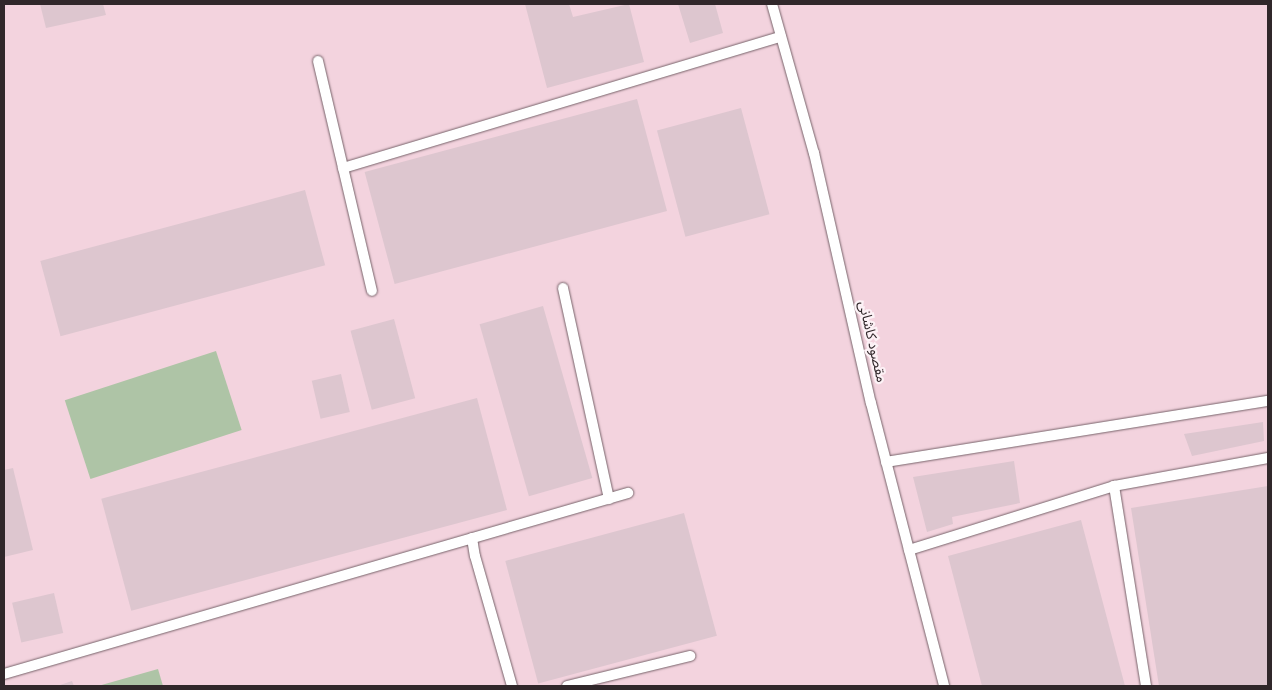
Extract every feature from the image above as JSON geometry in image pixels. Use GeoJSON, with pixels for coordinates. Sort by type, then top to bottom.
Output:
{"type":"FeatureCollection","features":[{"type":"Feature","properties":{"kind":"lane","name":"مقصود کاشانی"},"geometry":{"type":"LineString","coordinates":[[772,4],[814,153],[886,462],[944,686]]}},
{"type":"Feature","properties":{"kind":"lane"},"geometry":{"type":"LineString","coordinates":[[343,168],[781,37]]}},
{"type":"Feature","properties":{"kind":"lane"},"geometry":{"type":"LineString","coordinates":[[318,61],[372,291]]}},
{"type":"Feature","properties":{"kind":"lane"},"geometry":{"type":"LineString","coordinates":[[564,288],[609,499]]}},
{"type":"Feature","properties":{"kind":"lane"},"geometry":{"type":"LineString","coordinates":[[886,462],[1268,401]]}},
{"type":"Feature","properties":{"kind":"lane"},"geometry":{"type":"LineString","coordinates":[[909,550],[1114,486],[1268,458]]}},
{"type":"Feature","properties":{"kind":"lane"},"geometry":{"type":"LineString","coordinates":[[1114,486],[1146,686]]}},
{"type":"Feature","properties":{"kind":"lane"},"geometry":{"type":"LineString","coordinates":[[4,674],[628,494]]}},
{"type":"Feature","properties":{"kind":"lane"},"geometry":{"type":"LineString","coordinates":[[472,538],[475,556],[512,686]]}},
{"type":"Feature","properties":{"kind":"lane"},"geometry":{"type":"LineString","coordinates":[[567,686],[690,656]]}},
{"type":"Feature","properties":{"kind":"shaded area"},"geometry":{"type":"Polygon","coordinates":[[[4,4],[1268,4],[1268,686],[4,686],[4,4]]]}},
{"type":"Feature","properties":{"kind":"green space"},"geometry":{"type":"Polygon","coordinates":[[[216,351],[242,430],[90,479],[65,400],[216,351]]]}},
{"type":"Feature","properties":{"kind":"green space"},"geometry":{"type":"Polygon","coordinates":[[[158,669],[163,686],[98,686],[158,669]]]}},
{"type":"Feature","properties":{"kind":"building"},"geometry":{"type":"Polygon","coordinates":[[[40,4],[103,4],[106,15],[46,28],[40,4]]]}},
{"type":"Feature","properties":{"kind":"building"},"geometry":{"type":"Polygon","coordinates":[[[525,4],[569,4],[573,17],[629,4],[644,62],[547,88],[525,4]]]}},
{"type":"Feature","properties":{"kind":"building"},"geometry":{"type":"Polygon","coordinates":[[[678,4],[715,4],[723,33],[690,43],[678,4]]]}},
{"type":"Feature","properties":{"kind":"building"},"geometry":{"type":"Polygon","coordinates":[[[637,99],[667,211],[395,284],[365,172],[637,99]]]}},
{"type":"Feature","properties":{"kind":"building"},"geometry":{"type":"Polygon","coordinates":[[[741,108],[769,214],[685,237],[657,131],[741,108]]]}},
{"type":"Feature","properties":{"kind":"building"},"geometry":{"type":"Polygon","coordinates":[[[305,190],[325,265],[61,336],[40,261],[305,190]]]}},
{"type":"Feature","properties":{"kind":"building"},"geometry":{"type":"Polygon","coordinates":[[[543,306],[592,478],[529,496],[480,324],[543,306]]]}},
{"type":"Feature","properties":{"kind":"building"},"geometry":{"type":"Polygon","coordinates":[[[394,319],[415,398],[372,410],[351,331],[394,319]]]}},
{"type":"Feature","properties":{"kind":"building"},"geometry":{"type":"Polygon","coordinates":[[[341,374],[350,412],[321,419],[312,381],[341,374]]]}},
{"type":"Feature","properties":{"kind":"building"},"geometry":{"type":"Polygon","coordinates":[[[477,398],[507,510],[131,611],[101,499],[477,398]]]}},
{"type":"Feature","properties":{"kind":"building"},"geometry":{"type":"Polygon","coordinates":[[[1263,422],[1264,441],[1192,456],[1184,434],[1263,422]]]}},
{"type":"Feature","properties":{"kind":"building"},"geometry":{"type":"Polygon","coordinates":[[[1014,461],[1020,503],[952,517],[953,524],[927,532],[913,477],[1014,461]]]}},
{"type":"Feature","properties":{"kind":"building"},"geometry":{"type":"Polygon","coordinates":[[[13,468],[33,550],[4,557],[4,470],[13,468]]]}},
{"type":"Feature","properties":{"kind":"building"},"geometry":{"type":"Polygon","coordinates":[[[1268,486],[1268,686],[1159,686],[1131,508],[1268,486]]]}},
{"type":"Feature","properties":{"kind":"building"},"geometry":{"type":"Polygon","coordinates":[[[684,513],[717,636],[538,684],[505,561],[684,513]]]}},
{"type":"Feature","properties":{"kind":"building"},"geometry":{"type":"Polygon","coordinates":[[[1081,520],[1125,686],[982,686],[948,556],[1081,520]]]}},
{"type":"Feature","properties":{"kind":"building"},"geometry":{"type":"Polygon","coordinates":[[[54,593],[63,633],[21,643],[12,603],[54,593]]]}},
{"type":"Feature","properties":{"kind":"building"},"geometry":{"type":"Polygon","coordinates":[[[72,681],[74,686],[57,686],[72,681]]]}}]}
